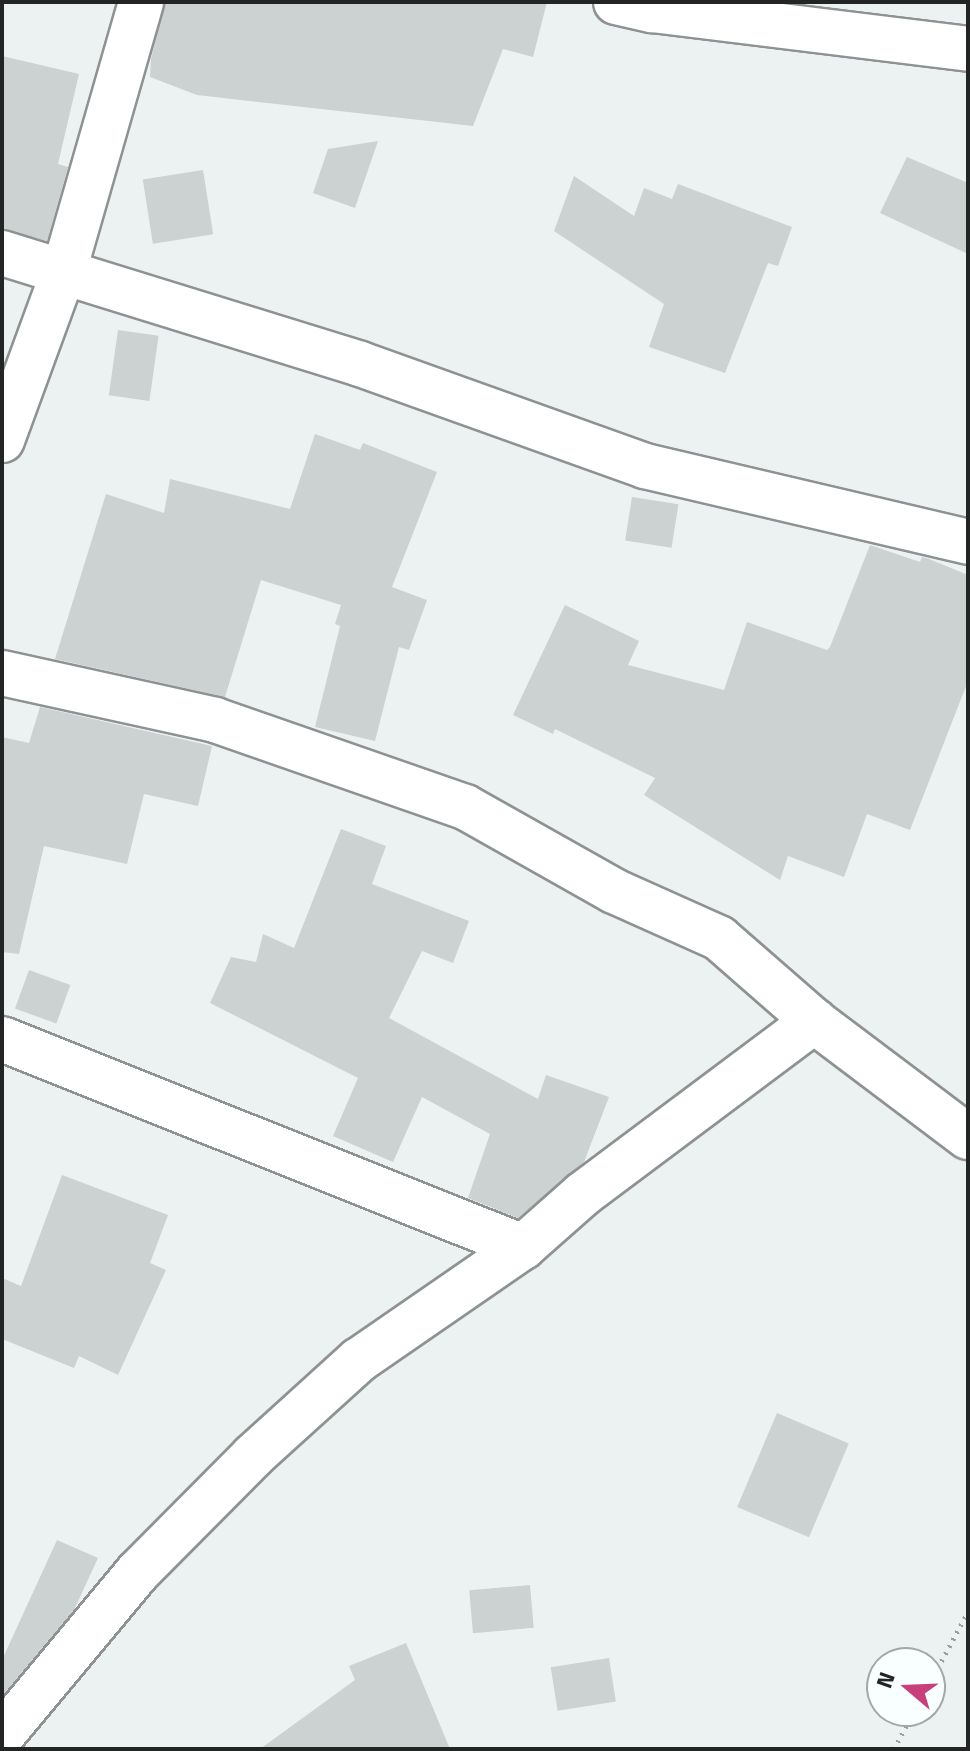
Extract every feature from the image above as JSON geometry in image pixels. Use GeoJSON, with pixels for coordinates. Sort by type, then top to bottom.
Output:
{"type":"FeatureCollection","features":[{"type":"Feature","properties":{"kind":"street"},"geometry":{"type":"LineString","coordinates":[[2,440],[64,271],[141,2]]}},
{"type":"Feature","properties":{"kind":"street"},"geometry":{"type":"LineString","coordinates":[[616,2],[652,10],[968,49]]}},
{"type":"Feature","properties":{"kind":"street"},"geometry":{"type":"LineString","coordinates":[[2,253],[360,364],[645,466],[968,542]]}},
{"type":"Feature","properties":{"kind":"street"},"geometry":{"type":"LineString","coordinates":[[2,673],[61,689],[215,720],[465,807],[614,891],[719,938],[814,1021],[968,1137]]}},
{"type":"Feature","properties":{"kind":"street"},"geometry":{"type":"LineString","coordinates":[[2,1735],[138,1572],[253,1456],[359,1360],[523,1247],[583,1194],[814,1021]]}},
{"type":"Feature","properties":{"kind":"street"},"geometry":{"type":"LineString","coordinates":[[2,1039],[523,1247]]}},
{"type":"Feature","properties":{"kind":"path"},"geometry":{"type":"LineString","coordinates":[[946,1653],[968,1612]]}},
{"type":"Feature","properties":{"kind":"path"},"geometry":{"type":"LineString","coordinates":[[894,1749],[906,1727]]}},
{"type":"Feature","properties":{"kind":"building"},"geometry":{"type":"Polygon","coordinates":[[[165,2],[547,2],[533,57],[503,49],[473,126],[197,95],[150,77],[151,59],[165,2]]]}},
{"type":"Feature","properties":{"kind":"building"},"geometry":{"type":"Polygon","coordinates":[[[2,56],[79,74],[58,164],[68,167],[47,241],[2,229],[2,56]]]}},
{"type":"Feature","properties":{"kind":"building"},"geometry":{"type":"Polygon","coordinates":[[[378,141],[355,208],[313,193],[328,149],[378,141]]]}},
{"type":"Feature","properties":{"kind":"building"},"geometry":{"type":"Polygon","coordinates":[[[907,157],[968,183],[968,254],[880,213],[907,157]]]}},
{"type":"Feature","properties":{"kind":"building"},"geometry":{"type":"Polygon","coordinates":[[[203,170],[213,234],[153,244],[143,180],[203,170]]]}},
{"type":"Feature","properties":{"kind":"building"},"geometry":{"type":"Polygon","coordinates":[[[574,176],[634,216],[644,188],[672,199],[678,184],[792,227],[778,266],[768,263],[725,373],[649,347],[664,304],[554,231],[574,176]]]}},
{"type":"Feature","properties":{"kind":"building"},"geometry":{"type":"Polygon","coordinates":[[[118,330],[159,336],[149,401],[109,395],[118,330]]]}},
{"type":"Feature","properties":{"kind":"building"},"geometry":{"type":"Polygon","coordinates":[[[315,434],[360,450],[363,443],[437,472],[392,587],[427,600],[409,650],[399,647],[375,741],[315,727],[340,626],[335,624],[341,605],[261,580],[225,697],[55,659],[106,494],[164,513],[170,479],[290,509],[315,434]]]}},
{"type":"Feature","properties":{"kind":"building"},"geometry":{"type":"Polygon","coordinates":[[[632,497],[678,504],[672,548],[625,540],[632,497]]]}},
{"type":"Feature","properties":{"kind":"building"},"geometry":{"type":"Polygon","coordinates":[[[870,545],[920,562],[922,557],[929,559],[968,575],[968,681],[910,830],[867,814],[844,877],[788,856],[780,880],[644,795],[655,778],[555,729],[553,734],[513,715],[565,605],[639,641],[628,665],[724,690],[747,622],[827,650],[870,545]]]}},
{"type":"Feature","properties":{"kind":"building"},"geometry":{"type":"Polygon","coordinates":[[[40,707],[212,746],[198,806],[144,794],[127,864],[44,846],[19,954],[2,952],[2,737],[29,743],[40,707]]]}},
{"type":"Feature","properties":{"kind":"building"},"geometry":{"type":"Polygon","coordinates":[[[341,829],[386,846],[372,884],[469,921],[453,963],[422,951],[389,1018],[538,1099],[546,1075],[609,1097],[584,1162],[518,1218],[468,1198],[490,1134],[422,1097],[393,1162],[333,1136],[358,1078],[210,1003],[231,957],[256,962],[263,934],[294,948],[341,829]]]}},
{"type":"Feature","properties":{"kind":"building"},"geometry":{"type":"Polygon","coordinates":[[[29,970],[70,985],[56,1024],[15,1009],[29,970]]]}},
{"type":"Feature","properties":{"kind":"building"},"geometry":{"type":"Polygon","coordinates":[[[62,1175],[168,1215],[150,1263],[166,1270],[118,1375],[79,1356],[74,1368],[2,1339],[2,1278],[21,1286],[62,1175]]]}},
{"type":"Feature","properties":{"kind":"building"},"geometry":{"type":"Polygon","coordinates":[[[777,1413],[849,1443],[809,1537],[737,1507],[777,1413]]]}},
{"type":"Feature","properties":{"kind":"building"},"geometry":{"type":"Polygon","coordinates":[[[57,1540],[98,1558],[74,1610],[2,1696],[2,1660],[57,1540]]]}},
{"type":"Feature","properties":{"kind":"building"},"geometry":{"type":"Polygon","coordinates":[[[530,1585],[534,1628],[473,1633],[469,1590],[530,1585]]]}},
{"type":"Feature","properties":{"kind":"building"},"geometry":{"type":"Polygon","coordinates":[[[406,1643],[450,1749],[260,1749],[355,1680],[349,1666],[406,1643]]]}},
{"type":"Feature","properties":{"kind":"building"},"geometry":{"type":"Polygon","coordinates":[[[609,1658],[616,1701],[558,1711],[551,1667],[609,1658]]]}}]}
